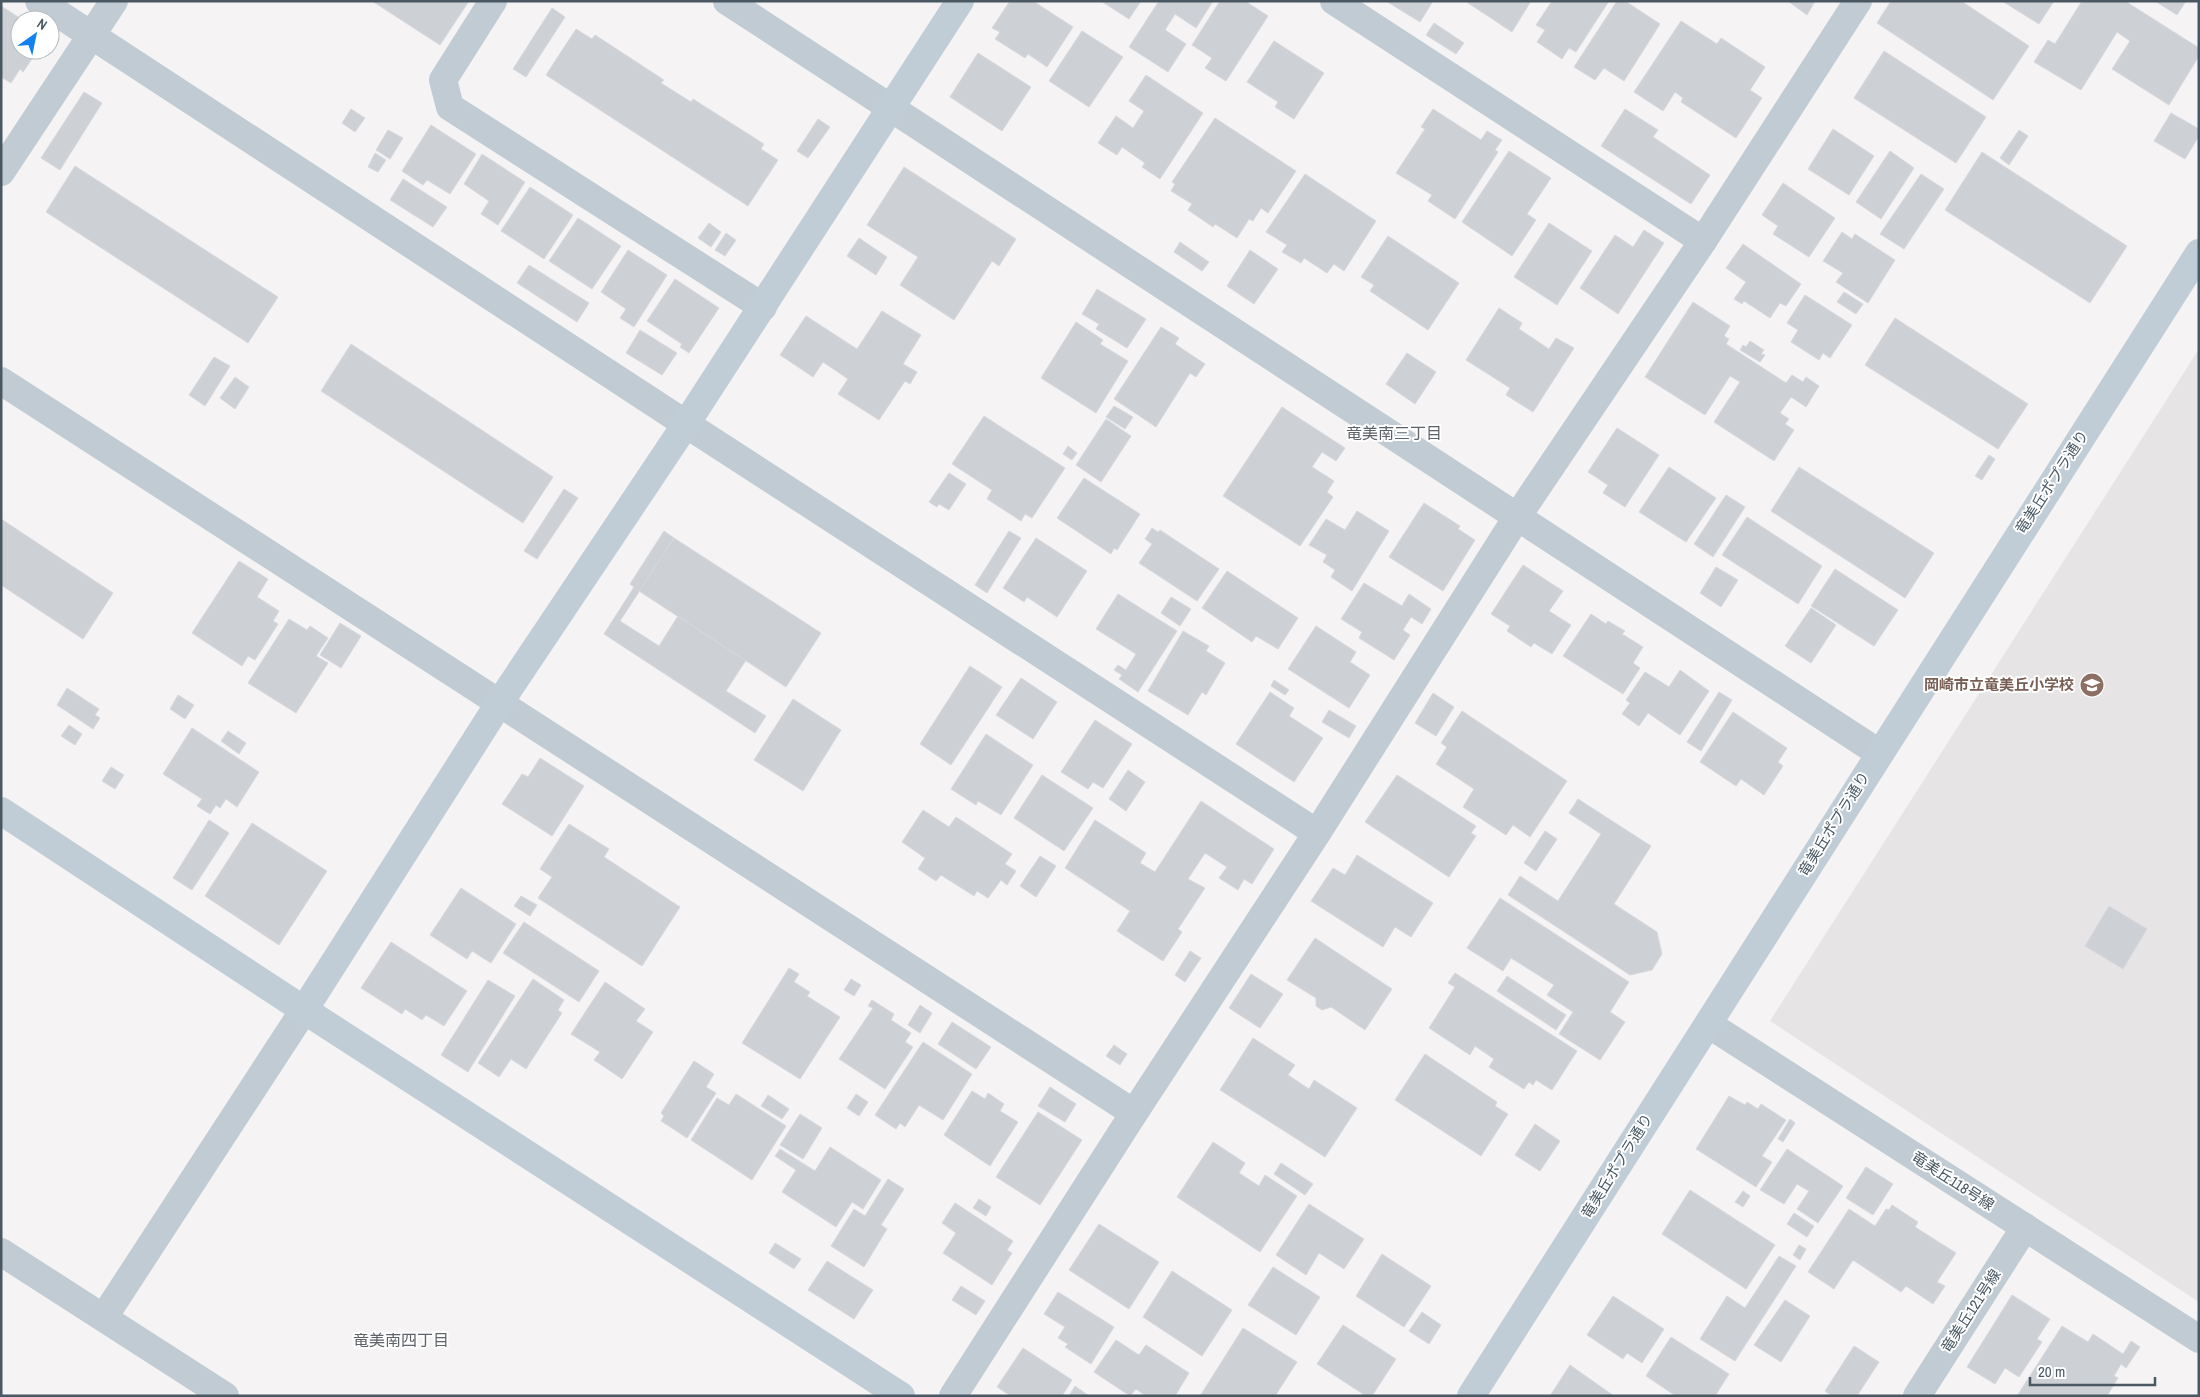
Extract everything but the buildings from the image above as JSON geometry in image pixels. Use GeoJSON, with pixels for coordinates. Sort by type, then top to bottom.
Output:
{"type":"FeatureCollection","features":[{"type":"Feature","properties":{"kind":"street"},"geometry":{"type":"LineString","coordinates":[[39,1],[686,424],[1317,833]]}},
{"type":"Feature","properties":{"kind":"street"},"geometry":{"type":"LineString","coordinates":[[1,172],[114,1]]}},
{"type":"Feature","properties":{"kind":"street"},"geometry":{"type":"LineString","coordinates":[[494,1],[443,80],[450,107],[762,308]]}},
{"type":"Feature","properties":{"kind":"street"},"geometry":{"type":"LineString","coordinates":[[727,1],[1879,753]]}},
{"type":"Feature","properties":{"kind":"street"},"geometry":{"type":"LineString","coordinates":[[104,1317],[304,1010],[500,702],[686,424],[960,1]]}},
{"type":"Feature","properties":{"kind":"street"},"geometry":{"type":"LineString","coordinates":[[1334,1],[1704,241]]}},
{"type":"Feature","properties":{"kind":"street"},"geometry":{"type":"LineString","coordinates":[[954,1396],[1134,1113],[1317,833],[1517,517],[1704,241],[1858,1]]}},
{"type":"Feature","properties":{"kind":"street","name":"竜美丘ポプラ通り"},"geometry":{"type":"LineString","coordinates":[[1471,1396],[2199,253]]}},
{"type":"Feature","properties":{"kind":"street"},"geometry":{"type":"LineString","coordinates":[[1,381],[1134,1113]]}},
{"type":"Feature","properties":{"kind":"street"},"geometry":{"type":"LineString","coordinates":[[1,811],[304,1010],[901,1396]]}},
{"type":"Feature","properties":{"kind":"street","name":"竜美丘118号線"},"geometry":{"type":"LineString","coordinates":[[1708,1024],[2199,1339]]}},
{"type":"Feature","properties":{"kind":"street","name":"竜美丘121号線"},"geometry":{"type":"LineString","coordinates":[[1917,1396],[2025,1227]]}},
{"type":"Feature","properties":{"kind":"street"},"geometry":{"type":"LineString","coordinates":[[1,1252],[225,1396]]}},
{"type":"Feature","properties":{"kind":"shaded area","name":"岡崎市立竜美丘小学校"},"geometry":{"type":"Polygon","coordinates":[[[2199,349],[2199,1302],[1770,1021],[2199,349]]]}},
{"type":"Feature","properties":{"kind":"place","name":"岡崎市立竜美丘小学校"},"geometry":{"type":"Point","coordinates":[2092,685]}},
{"type":"Feature","properties":{"kind":"district","name":"竜美南三丁目"},"geometry":{"type":"Point","coordinates":[1394,433]}},
{"type":"Feature","properties":{"kind":"district","name":"竜美南四丁目"},"geometry":{"type":"Point","coordinates":[401,1340]}}]}
